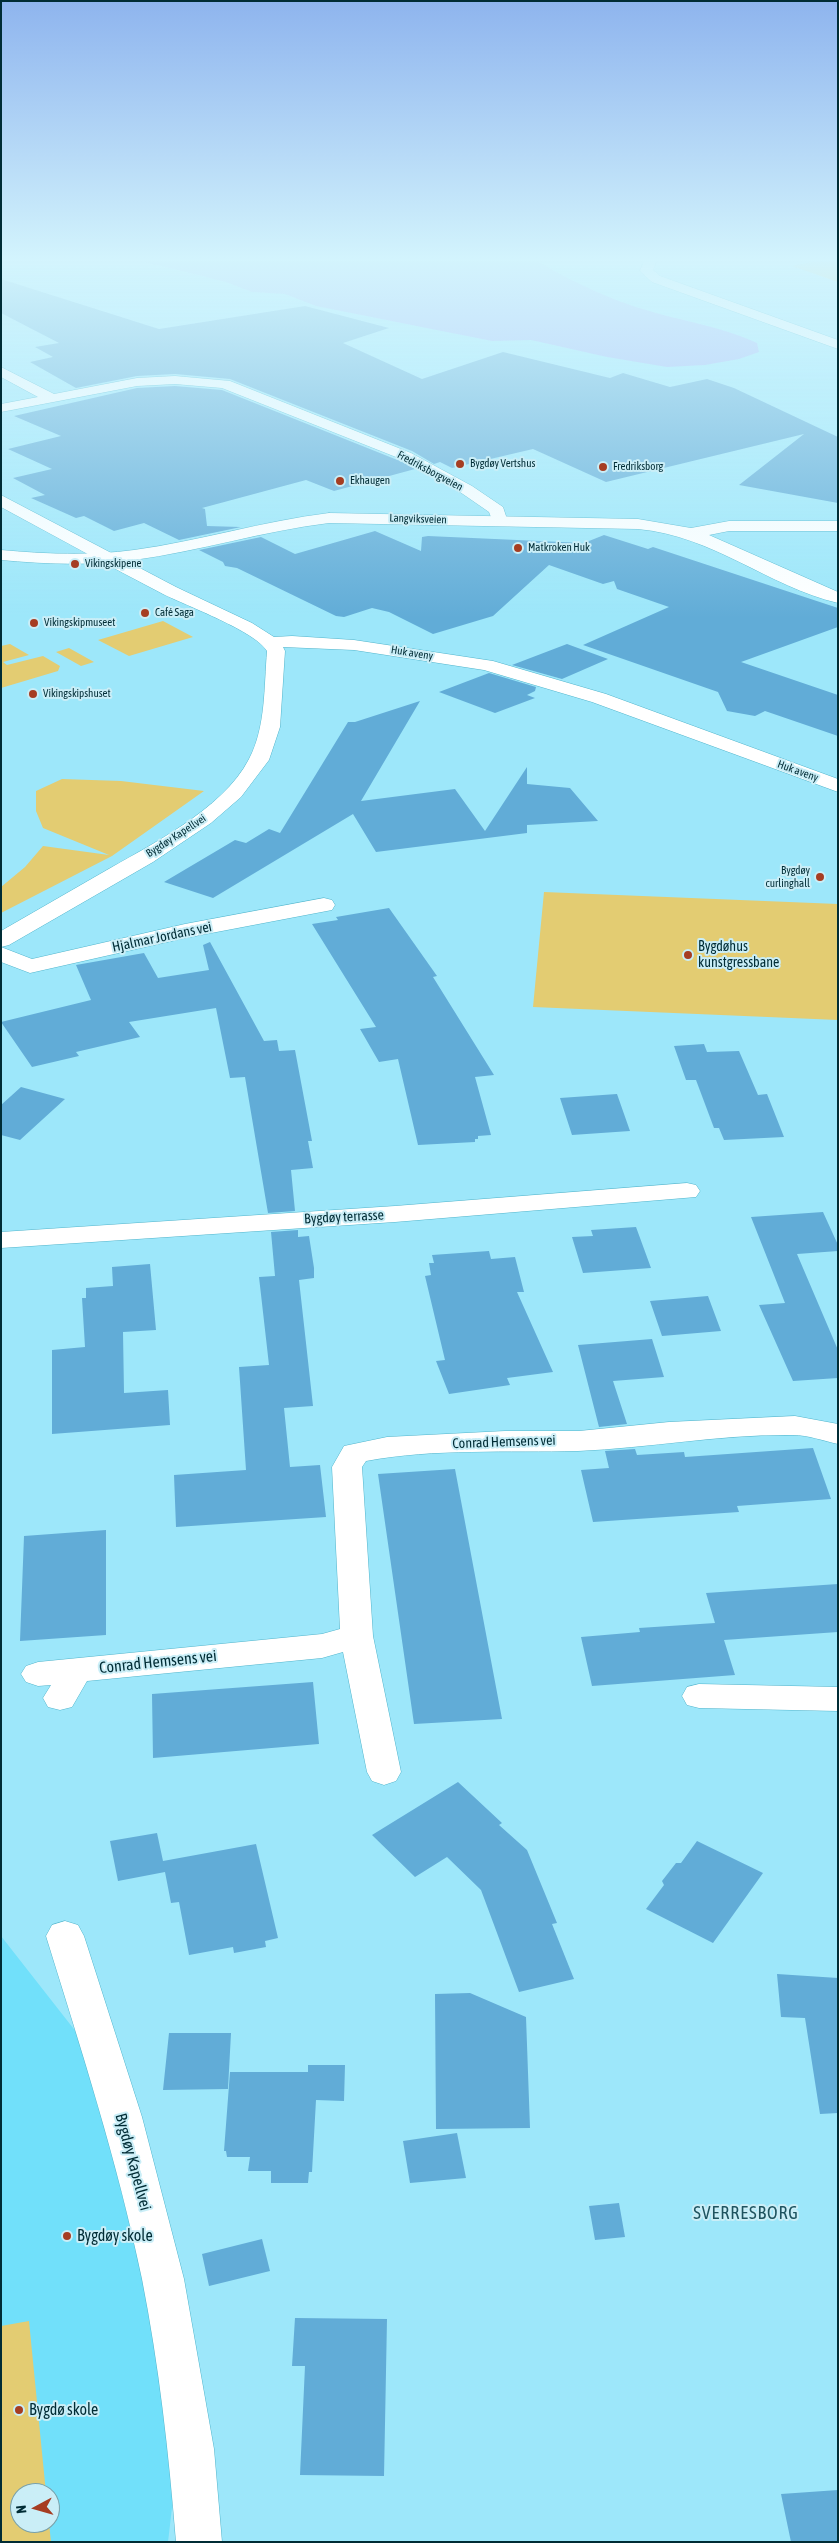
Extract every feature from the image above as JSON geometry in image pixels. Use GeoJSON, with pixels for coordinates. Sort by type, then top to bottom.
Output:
{"type":"FeatureCollection","features":[{"type":"Feature","properties":{"kind":"street"},"geometry":{"type":"LineString","coordinates":[[19,381],[49,397]]}},
{"type":"Feature","properties":{"kind":"street","name":"Fredriksborgveien"},"geometry":{"type":"LineString","coordinates":[[1,408],[49,397],[144,382],[195,381],[225,384],[341,432],[406,456],[466,489],[496,510],[500,522]]}},
{"type":"Feature","properties":{"kind":"street"},"geometry":{"type":"LineString","coordinates":[[1,500],[170,591],[246,627],[271,643]]}},
{"type":"Feature","properties":{"kind":"street"},"geometry":{"type":"LineString","coordinates":[[1,514],[86,558]]}},
{"type":"Feature","properties":{"kind":"street","name":"Langviksveien"},"geometry":{"type":"LineString","coordinates":[[1,555],[109,558],[148,553],[282,523],[317,519],[355,518],[654,525],[693,533],[729,526],[838,526]]}},
{"type":"Feature","properties":{"kind":"street"},"geometry":{"type":"LineString","coordinates":[[693,533],[838,598]]}},
{"type":"Feature","properties":{"kind":"street","name":"Huk aveny"},"geometry":{"type":"LineString","coordinates":[[271,643],[292,641],[354,645],[486,665],[599,698],[838,786]]}},
{"type":"Feature","properties":{"kind":"street","name":"Bygdøy Kapellvei"},"geometry":{"type":"LineString","coordinates":[[1,940],[153,852],[204,819],[234,793],[259,760],[270,728],[276,651],[271,643]]}},
{"type":"Feature","properties":{"kind":"street","name":"Hjalmar Jordans vei"},"geometry":{"type":"LineString","coordinates":[[1,954],[30,966],[185,932],[324,905]]}},
{"type":"Feature","properties":{"kind":"street","name":"Bygdøy terrasse"},"geometry":{"type":"LineString","coordinates":[[1,1240],[404,1213],[687,1191]]}},
{"type":"Feature","properties":{"kind":"street","name":"Conrad Hemsens vei"},"geometry":{"type":"LineString","coordinates":[[384,1772],[357,1636],[348,1467],[355,1453],[387,1447],[505,1440],[579,1441],[669,1432],[795,1425],[838,1434]]}},
{"type":"Feature","properties":{"kind":"street","name":"Conrad Hemsens vei"},"geometry":{"type":"LineString","coordinates":[[49,1686],[77,1670],[322,1646],[357,1636]]}},
{"type":"Feature","properties":{"kind":"street"},"geometry":{"type":"LineString","coordinates":[[699,1696],[838,1699]]}},
{"type":"Feature","properties":{"kind":"street","name":"Bygdøy Kapellvei"},"geometry":{"type":"LineString","coordinates":[[65,1936],[122,2117],[164,2279],[191,2448],[199,2542]]}},
{"type":"Feature","properties":{"kind":"shaded area"},"geometry":{"type":"Polygon","coordinates":[[[163,621],[193,637],[129,656],[98,640],[163,621]]]}},
{"type":"Feature","properties":{"kind":"shaded area"},"geometry":{"type":"Polygon","coordinates":[[[10,644],[29,655],[3,662],[7,665],[43,656],[60,666],[58,671],[1,688],[1,646],[10,644]]]}},
{"type":"Feature","properties":{"kind":"shaded area"},"geometry":{"type":"Polygon","coordinates":[[[69,648],[94,662],[81,666],[56,652],[69,648]]]}},
{"type":"Feature","properties":{"kind":"shaded area"},"geometry":{"type":"Polygon","coordinates":[[[62,779],[121,781],[204,791],[112,856],[1,913],[1,887],[25,867],[43,846],[109,855],[43,828],[36,811],[36,791],[62,779]]]}},
{"type":"Feature","properties":{"kind":"shaded area","name":"Bygdøhus kunstgressbane"},"geometry":{"type":"Polygon","coordinates":[[[544,892],[838,904],[838,1020],[533,1007],[544,892]]]}},
{"type":"Feature","properties":{"kind":"shaded area","name":"Bygdøy skole"},"geometry":{"type":"Polygon","coordinates":[[[1,1936],[84,2042],[181,2430],[168,2542],[1,2542],[1,1936]]]}},
{"type":"Feature","properties":{"kind":"shaded area","name":"Bygdø skole"},"geometry":{"type":"Polygon","coordinates":[[[29,2321],[45,2483],[10,2483],[10,2533],[50,2533],[51,2542],[1,2542],[1,2326],[29,2321]]]}},
{"type":"Feature","properties":{"kind":"building"},"geometry":{"type":"Polygon","coordinates":[[[63,381],[113,381],[76,388],[63,381]]]}},
{"type":"Feature","properties":{"kind":"building"},"geometry":{"type":"Polygon","coordinates":[[[234,381],[649,381],[670,387],[699,381],[712,381],[734,388],[838,437],[838,503],[739,485],[804,434],[606,482],[533,449],[452,468],[440,462],[434,464],[412,451],[234,381]]]}},
{"type":"Feature","properties":{"kind":"building"},"geometry":{"type":"Polygon","coordinates":[[[175,386],[222,390],[400,461],[415,469],[334,491],[306,480],[202,508],[205,509],[207,526],[241,527],[179,540],[144,523],[114,531],[84,516],[76,518],[31,498],[45,495],[13,478],[52,469],[8,449],[61,436],[14,416],[137,388],[175,386]]]}},
{"type":"Feature","properties":{"kind":"building"},"geometry":{"type":"Polygon","coordinates":[[[375,531],[421,551],[422,537],[428,536],[584,543],[604,535],[648,549],[653,547],[838,608],[838,627],[741,662],[838,695],[838,736],[765,711],[755,716],[727,711],[718,692],[583,645],[669,607],[617,589],[614,581],[603,584],[549,565],[493,616],[433,634],[389,612],[372,608],[344,617],[336,616],[237,568],[225,566],[223,562],[199,550],[261,537],[295,554],[375,531]]]}},
{"type":"Feature","properties":{"kind":"building"},"geometry":{"type":"Polygon","coordinates":[[[567,644],[608,659],[562,679],[512,665],[567,644]]]}},
{"type":"Feature","properties":{"kind":"building"},"geometry":{"type":"Polygon","coordinates":[[[489,673],[536,687],[535,691],[527,695],[535,698],[495,713],[439,692],[489,673]]]}},
{"type":"Feature","properties":{"kind":"building"},"geometry":{"type":"Polygon","coordinates":[[[420,701],[361,801],[455,789],[485,831],[527,767],[527,784],[570,788],[598,821],[527,825],[527,833],[376,852],[353,814],[213,898],[164,882],[235,840],[246,843],[269,829],[280,833],[348,722],[355,722],[420,701]]]}},
{"type":"Feature","properties":{"kind":"building"},"geometry":{"type":"Polygon","coordinates":[[[389,908],[437,976],[433,977],[494,1075],[475,1077],[491,1135],[478,1136],[475,1142],[418,1145],[398,1059],[379,1062],[360,1029],[376,1027],[312,924],[338,920],[336,917],[389,908]]]}},
{"type":"Feature","properties":{"kind":"building"},"geometry":{"type":"Polygon","coordinates":[[[210,942],[264,1041],[277,1040],[279,1051],[295,1050],[312,1141],[308,1141],[313,1168],[291,1170],[295,1211],[268,1213],[245,1077],[230,1078],[216,1008],[129,1022],[140,1037],[76,1052],[79,1056],[32,1067],[1,1022],[91,1000],[76,965],[144,953],[158,978],[209,970],[203,945],[210,942]]]}},
{"type":"Feature","properties":{"kind":"building"},"geometry":{"type":"Polygon","coordinates":[[[704,1044],[707,1052],[739,1051],[758,1095],[767,1094],[784,1137],[724,1140],[719,1128],[714,1128],[696,1080],[686,1080],[674,1046],[704,1044]]]}},
{"type":"Feature","properties":{"kind":"building"},"geometry":{"type":"Polygon","coordinates":[[[21,1087],[65,1099],[20,1140],[1,1135],[1,1105],[21,1087]]]}},
{"type":"Feature","properties":{"kind":"building"},"geometry":{"type":"Polygon","coordinates":[[[617,1094],[630,1131],[572,1135],[560,1098],[617,1094]]]}},
{"type":"Feature","properties":{"kind":"building"},"geometry":{"type":"Polygon","coordinates":[[[823,1212],[838,1245],[838,1251],[797,1254],[838,1350],[838,1378],[793,1381],[759,1305],[785,1303],[751,1217],[823,1212]]]}},
{"type":"Feature","properties":{"kind":"building"},"geometry":{"type":"Polygon","coordinates":[[[636,1227],[651,1268],[583,1273],[572,1237],[593,1236],[591,1230],[636,1227]]]}},
{"type":"Feature","properties":{"kind":"building"},"geometry":{"type":"Polygon","coordinates":[[[298,1230],[298,1237],[309,1236],[314,1268],[314,1278],[299,1280],[313,1406],[284,1408],[290,1467],[320,1465],[326,1517],[176,1527],[174,1475],[246,1470],[239,1367],[269,1365],[259,1277],[275,1276],[271,1232],[298,1230]]]}},
{"type":"Feature","properties":{"kind":"building"},"geometry":{"type":"Polygon","coordinates":[[[489,1251],[491,1259],[515,1257],[524,1292],[517,1292],[553,1372],[507,1378],[510,1385],[449,1394],[436,1361],[445,1360],[425,1276],[431,1275],[429,1263],[434,1263],[432,1255],[489,1251]]]}},
{"type":"Feature","properties":{"kind":"building"},"geometry":{"type":"Polygon","coordinates":[[[150,1264],[156,1330],[123,1332],[124,1393],[168,1390],[170,1425],[52,1434],[52,1350],[85,1347],[82,1298],[86,1298],[86,1288],[113,1286],[112,1267],[150,1264]]]}},
{"type":"Feature","properties":{"kind":"building"},"geometry":{"type":"Polygon","coordinates":[[[708,1296],[721,1331],[662,1336],[650,1301],[708,1296]]]}},
{"type":"Feature","properties":{"kind":"building"},"geometry":{"type":"Polygon","coordinates":[[[652,1339],[664,1377],[613,1381],[627,1424],[599,1427],[578,1345],[652,1339]]]}},
{"type":"Feature","properties":{"kind":"building"},"geometry":{"type":"Polygon","coordinates":[[[813,1448],[831,1499],[737,1506],[739,1512],[593,1522],[581,1470],[609,1468],[605,1451],[635,1449],[637,1455],[684,1452],[685,1457],[813,1448]]]}},
{"type":"Feature","properties":{"kind":"building"},"geometry":{"type":"Polygon","coordinates":[[[455,1469],[502,1719],[414,1724],[378,1474],[455,1469]]]}},
{"type":"Feature","properties":{"kind":"building"},"geometry":{"type":"Polygon","coordinates":[[[106,1530],[106,1635],[20,1641],[24,1536],[106,1530]]]}},
{"type":"Feature","properties":{"kind":"building"},"geometry":{"type":"Polygon","coordinates":[[[838,1584],[838,1632],[724,1640],[735,1675],[592,1686],[581,1637],[640,1632],[639,1628],[715,1623],[706,1593],[838,1584]]]}},
{"type":"Feature","properties":{"kind":"building"},"geometry":{"type":"Polygon","coordinates":[[[313,1682],[319,1744],[153,1758],[152,1694],[313,1682]]]}},
{"type":"Feature","properties":{"kind":"building"},"geometry":{"type":"Polygon","coordinates":[[[458,1782],[502,1823],[499,1825],[527,1850],[557,1923],[552,1924],[574,1979],[519,1992],[481,1890],[447,1857],[415,1877],[372,1835],[458,1782]]]}},
{"type":"Feature","properties":{"kind":"building"},"geometry":{"type":"Polygon","coordinates":[[[157,1833],[163,1861],[256,1844],[278,1938],[265,1941],[266,1947],[234,1953],[233,1947],[189,1955],[179,1902],[171,1903],[165,1872],[118,1881],[110,1841],[157,1833]]]}},
{"type":"Feature","properties":{"kind":"building"},"geometry":{"type":"Polygon","coordinates":[[[697,1841],[763,1873],[713,1943],[646,1909],[664,1885],[662,1881],[676,1863],[681,1863],[697,1841]]]}},
{"type":"Feature","properties":{"kind":"building"},"geometry":{"type":"Polygon","coordinates":[[[777,1974],[838,1978],[838,2113],[820,2114],[805,2018],[781,2017],[777,1974]]]}},
{"type":"Feature","properties":{"kind":"building"},"geometry":{"type":"Polygon","coordinates":[[[470,1993],[526,2017],[530,2128],[436,2129],[435,1994],[470,1993]]]}},
{"type":"Feature","properties":{"kind":"building"},"geometry":{"type":"Polygon","coordinates":[[[169,2033],[231,2033],[228,2089],[163,2090],[169,2033]]]}},
{"type":"Feature","properties":{"kind":"building"},"geometry":{"type":"Polygon","coordinates":[[[308,2065],[345,2065],[344,2101],[316,2100],[312,2172],[309,2172],[308,2183],[271,2183],[271,2171],[248,2171],[250,2157],[227,2157],[226,2151],[224,2151],[230,2072],[308,2072],[308,2065]]]}},
{"type":"Feature","properties":{"kind":"building"},"geometry":{"type":"Polygon","coordinates":[[[457,2133],[466,2178],[410,2183],[403,2141],[457,2133]]]}},
{"type":"Feature","properties":{"kind":"building"},"geometry":{"type":"Polygon","coordinates":[[[619,2203],[625,2237],[595,2240],[589,2206],[619,2203]]]}},
{"type":"Feature","properties":{"kind":"building"},"geometry":{"type":"Polygon","coordinates":[[[262,2239],[270,2271],[209,2286],[202,2254],[262,2239]]]}},
{"type":"Feature","properties":{"kind":"building"},"geometry":{"type":"Polygon","coordinates":[[[295,2318],[387,2319],[384,2476],[300,2475],[305,2366],[292,2366],[295,2318]]]}},
{"type":"Feature","properties":{"kind":"building"},"geometry":{"type":"Polygon","coordinates":[[[838,2490],[838,2542],[791,2542],[781,2494],[838,2490]]]}},
{"type":"Feature","properties":{"kind":"place","name":"Bygdøy Vertshus"},"geometry":{"type":"Point","coordinates":[460,464]}},
{"type":"Feature","properties":{"kind":"place","name":"Fredriksborg"},"geometry":{"type":"Point","coordinates":[603,467]}},
{"type":"Feature","properties":{"kind":"place","name":"Ekhaugen"},"geometry":{"type":"Point","coordinates":[340,481]}},
{"type":"Feature","properties":{"kind":"place","name":"Matkroken Huk"},"geometry":{"type":"Point","coordinates":[518,548]}},
{"type":"Feature","properties":{"kind":"place","name":"Vikingskipene"},"geometry":{"type":"Point","coordinates":[75,564]}},
{"type":"Feature","properties":{"kind":"place","name":"Café Saga"},"geometry":{"type":"Point","coordinates":[145,613]}},
{"type":"Feature","properties":{"kind":"place","name":"Vikingskipmuseet"},"geometry":{"type":"Point","coordinates":[34,623]}},
{"type":"Feature","properties":{"kind":"place","name":"Vikingskipshuset"},"geometry":{"type":"Point","coordinates":[33,694]}},
{"type":"Feature","properties":{"kind":"place","name":"Bygdøy curlinghall"},"geometry":{"type":"Point","coordinates":[820,877]}},
{"type":"Feature","properties":{"kind":"place","name":"Bygdøhus kunstgressbane"},"geometry":{"type":"Point","coordinates":[688,955]}},
{"type":"Feature","properties":{"kind":"place","name":"Bygdøy skole"},"geometry":{"type":"Point","coordinates":[67,2236]}},
{"type":"Feature","properties":{"kind":"place","name":"Bygdø skole"},"geometry":{"type":"Point","coordinates":[19,2410]}},
{"type":"Feature","properties":{"kind":"district","name":"SVERRESBORG"},"geometry":{"type":"Point","coordinates":[746,2213]}}]}
